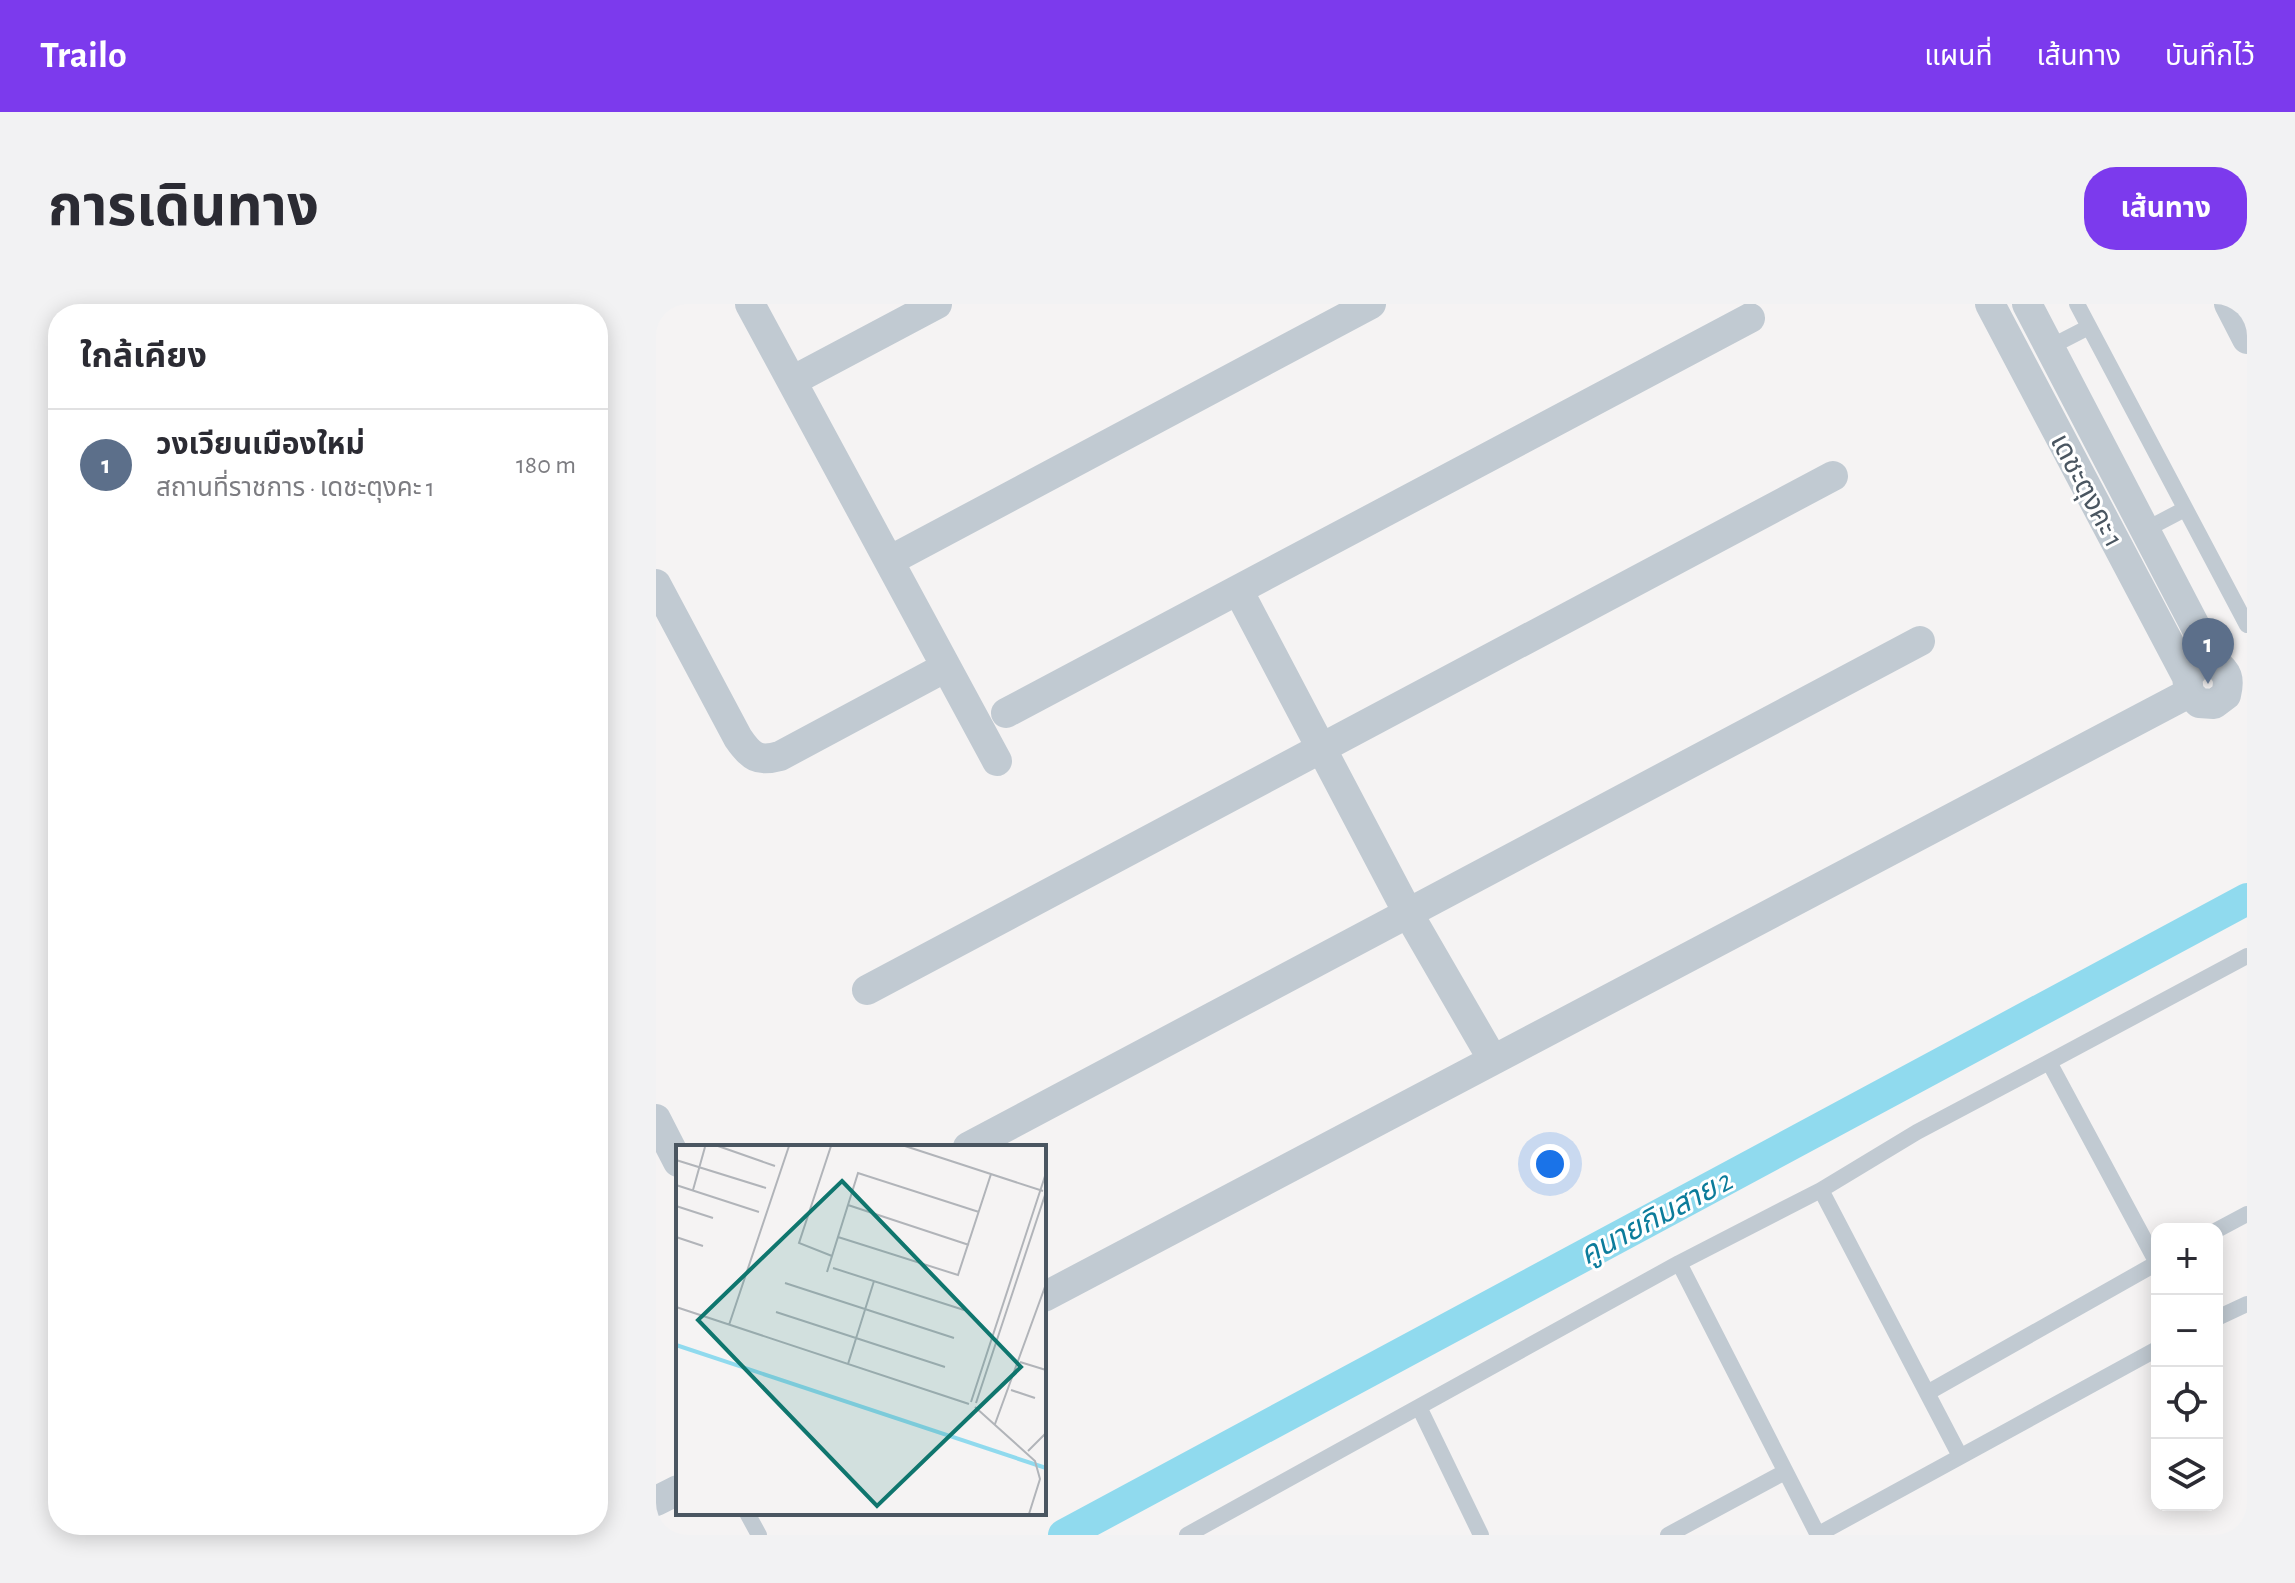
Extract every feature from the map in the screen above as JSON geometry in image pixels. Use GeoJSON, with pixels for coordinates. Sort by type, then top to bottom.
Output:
{"type":"FeatureCollection","features":[{"type":"Feature","properties":{"kind":"street"},"geometry":{"type":"LineString","coordinates":[[750,304],[997,761]]}},
{"type":"Feature","properties":{"kind":"street"},"geometry":{"type":"LineString","coordinates":[[792,381],[937,304]]}},
{"type":"Feature","properties":{"kind":"street"},"geometry":{"type":"LineString","coordinates":[[889,561],[1371,304]]}},
{"type":"Feature","properties":{"kind":"street","name":"เดชะตุงคะ 1"},"geometry":{"type":"LineString","coordinates":[[1990,304],[2188,685]]}},
{"type":"Feature","properties":{"kind":"street","name":"เดชะตุงคะ 1"},"geometry":{"type":"LineString","coordinates":[[2027,304],[2145,530],[2230,674]]}},
{"type":"Feature","properties":{"kind":"street"},"geometry":{"type":"LineString","coordinates":[[2229,304],[2247,339]]}},
{"type":"Feature","properties":{"kind":"street"},"geometry":{"type":"LineString","coordinates":[[1006,713],[1750,318]]}},
{"type":"Feature","properties":{"kind":"street"},"geometry":{"type":"LineString","coordinates":[[867,990],[1833,476]]}},
{"type":"Feature","properties":{"kind":"street"},"geometry":{"type":"LineString","coordinates":[[656,584],[738,738],[749,755],[762,761],[780,756],[946,667]]}},
{"type":"Feature","properties":{"kind":"street"},"geometry":{"type":"LineString","coordinates":[[1238,590],[1408,913],[1493,1060]]}},
{"type":"Feature","properties":{"kind":"street"},"geometry":{"type":"LineString","coordinates":[[972,1145],[1920,641]]}},
{"type":"Feature","properties":{"kind":"street"},"geometry":{"type":"LineString","coordinates":[[1046,1296],[1493,1060],[2188,685],[2198,664],[2230,674]]}},
{"type":"Feature","properties":{"kind":"street"},"geometry":{"type":"LineString","coordinates":[[656,1119],[676,1158]]}},
{"type":"Feature","properties":{"kind":"street"},"geometry":{"type":"LineString","coordinates":[[656,1501],[676,1491]]}},
{"type":"Feature","properties":{"kind":"lane"},"geometry":{"type":"LineString","coordinates":[[2077,304],[2247,625]]}},
{"type":"Feature","properties":{"kind":"lane"},"geometry":{"type":"LineString","coordinates":[[2050,347],[2089,327]]}},
{"type":"Feature","properties":{"kind":"lane"},"geometry":{"type":"LineString","coordinates":[[2145,530],[2185,509]]}},
{"type":"Feature","properties":{"kind":"lane"},"geometry":{"type":"LineString","coordinates":[[1187,1535],[1679,1263],[1821,1190],[1917,1132],[2247,956]]}},
{"type":"Feature","properties":{"kind":"lane"},"geometry":{"type":"LineString","coordinates":[[2049,1062],[2151,1252]]}},
{"type":"Feature","properties":{"kind":"lane"},"geometry":{"type":"LineString","coordinates":[[1821,1190],[1960,1456]]}},
{"type":"Feature","properties":{"kind":"lane"},"geometry":{"type":"LineString","coordinates":[[2223,1227],[2247,1214]]}},
{"type":"Feature","properties":{"kind":"lane"},"geometry":{"type":"LineString","coordinates":[[1679,1263],[1818,1535],[2151,1352]]}},
{"type":"Feature","properties":{"kind":"lane"},"geometry":{"type":"LineString","coordinates":[[1927,1393],[2151,1266]]}},
{"type":"Feature","properties":{"kind":"lane"},"geometry":{"type":"LineString","coordinates":[[2223,1315],[2247,1304]]}},
{"type":"Feature","properties":{"kind":"lane"},"geometry":{"type":"LineString","coordinates":[[1419,1407],[1481,1535]]}},
{"type":"Feature","properties":{"kind":"lane"},"geometry":{"type":"LineString","coordinates":[[1668,1535],[1785,1472]]}},
{"type":"Feature","properties":{"kind":"lane"},"geometry":{"type":"LineString","coordinates":[[748,1515],[759,1535]]}},
{"type":"Feature","properties":{"kind":"lane"},"geometry":{"type":"LineString","coordinates":[[2240,1535],[2247,1531]]}},
{"type":"Feature","properties":{"kind":"waterway","name":"คูนายกิมสาย 2"},"geometry":{"type":"LineString","coordinates":[[1064,1535],[2247,899]]}},
{"type":"Feature","properties":{"kind":"place","name":"วงเวียนเมืองใหม่"},"geometry":{"type":"Point","coordinates":[2208,684]}}]}
